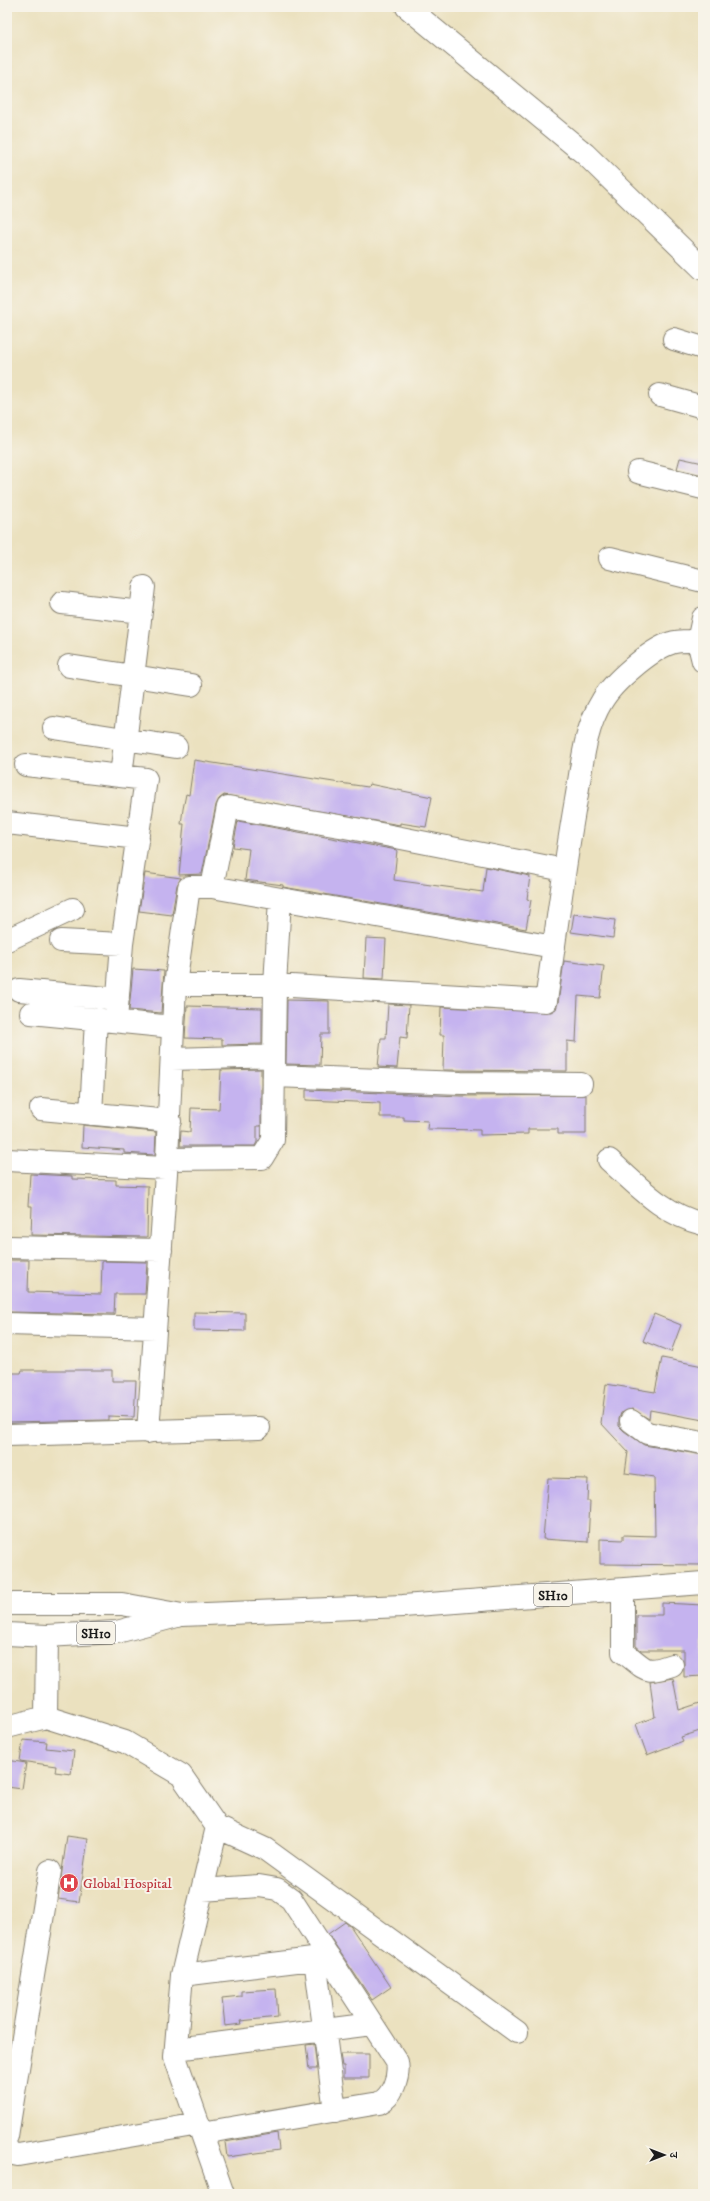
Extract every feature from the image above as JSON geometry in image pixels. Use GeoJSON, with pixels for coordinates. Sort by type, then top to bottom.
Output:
{"type":"FeatureCollection","features":[{"type":"Feature","properties":{"kind":"street"},"geometry":{"type":"LineString","coordinates":[[407,7],[585,154],[703,269]]}},
{"type":"Feature","properties":{"kind":"street"},"geometry":{"type":"LineString","coordinates":[[674,339],[703,348]]}},
{"type":"Feature","properties":{"kind":"street"},"geometry":{"type":"LineString","coordinates":[[660,395],[703,407]]}},
{"type":"Feature","properties":{"kind":"street"},"geometry":{"type":"LineString","coordinates":[[638,472],[703,488]]}},
{"type":"Feature","properties":{"kind":"street"},"geometry":{"type":"LineString","coordinates":[[610,558],[703,581]]}},
{"type":"Feature","properties":{"kind":"street"},"geometry":{"type":"LineString","coordinates":[[121,776],[144,587]]}},
{"type":"Feature","properties":{"kind":"street"},"geometry":{"type":"LineString","coordinates":[[62,603],[141,612]]}},
{"type":"Feature","properties":{"kind":"street"},"geometry":{"type":"LineString","coordinates":[[175,985],[275,985],[546,1001],[564,870],[585,745],[592,720],[602,700],[614,685],[658,648],[673,642],[700,651],[703,618]]}},
{"type":"Feature","properties":{"kind":"street"},"geometry":{"type":"LineString","coordinates":[[69,666],[191,685]]}},
{"type":"Feature","properties":{"kind":"street"},"geometry":{"type":"LineString","coordinates":[[54,728],[176,747]]}},
{"type":"Feature","properties":{"kind":"street"},"geometry":{"type":"LineString","coordinates":[[26,765],[146,779],[122,944],[118,1000],[106,1020],[91,1114]]}},
{"type":"Feature","properties":{"kind":"street"},"geometry":{"type":"LineString","coordinates":[[212,887],[228,807],[345,827],[564,870]]}},
{"type":"Feature","properties":{"kind":"street"},"geometry":{"type":"LineString","coordinates":[[7,823],[138,838]]}},
{"type":"Feature","properties":{"kind":"street"},"geometry":{"type":"LineString","coordinates":[[148,1432],[170,1121],[175,985],[189,887],[212,887],[554,947]]}},
{"type":"Feature","properties":{"kind":"street"},"geometry":{"type":"LineString","coordinates":[[7,1160],[166,1164],[262,1158],[273,1140],[275,985],[280,899]]}},
{"type":"Feature","properties":{"kind":"street"},"geometry":{"type":"LineString","coordinates":[[7,940],[73,909]]}},
{"type":"Feature","properties":{"kind":"street"},"geometry":{"type":"LineString","coordinates":[[61,941],[122,944]]}},
{"type":"Feature","properties":{"kind":"street"},"geometry":{"type":"LineString","coordinates":[[19,990],[118,1000]]}},
{"type":"Feature","properties":{"kind":"street"},"geometry":{"type":"LineString","coordinates":[[31,1013],[173,1027]]}},
{"type":"Feature","properties":{"kind":"street"},"geometry":{"type":"LineString","coordinates":[[172,1059],[274,1066],[462,1083],[581,1084]]}},
{"type":"Feature","properties":{"kind":"street"},"geometry":{"type":"LineString","coordinates":[[41,1109],[170,1121]]}},
{"type":"Feature","properties":{"kind":"street"},"geometry":{"type":"LineString","coordinates":[[609,1160],[660,1205],[678,1217],[703,1224]]}},
{"type":"Feature","properties":{"kind":"street"},"geometry":{"type":"LineString","coordinates":[[7,1247],[160,1250]]}},
{"type":"Feature","properties":{"kind":"street"},"geometry":{"type":"LineString","coordinates":[[7,1324],[155,1328]]}},
{"type":"Feature","properties":{"kind":"street"},"geometry":{"type":"LineString","coordinates":[[631,1421],[647,1433],[703,1443]]}},
{"type":"Feature","properties":{"kind":"street"},"geometry":{"type":"LineString","coordinates":[[7,1435],[259,1428]]}},
{"type":"Feature","properties":{"kind":"street","name":"SH10"},"geometry":{"type":"LineString","coordinates":[[7,1634],[47,1636],[117,1632],[182,1615],[403,1606],[703,1583]]}},
{"type":"Feature","properties":{"kind":"street"},"geometry":{"type":"LineString","coordinates":[[623,1590],[623,1652],[644,1668],[652,1671],[672,1665]]}},
{"type":"Feature","properties":{"kind":"street","name":"SH10"},"geometry":{"type":"LineString","coordinates":[[7,1604],[122,1604],[182,1615]]}},
{"type":"Feature","properties":{"kind":"street"},"geometry":{"type":"LineString","coordinates":[[46,1717],[47,1636]]}},
{"type":"Feature","properties":{"kind":"street"},"geometry":{"type":"LineString","coordinates":[[7,1727],[46,1717],[124,1742],[181,1775],[217,1827],[265,1849],[517,2032]]}},
{"type":"Feature","properties":{"kind":"street"},"geometry":{"type":"LineString","coordinates":[[217,1827],[182,1975],[175,2057],[223,2194]]}},
{"type":"Feature","properties":{"kind":"street"},"geometry":{"type":"LineString","coordinates":[[7,2136],[50,1871]]}},
{"type":"Feature","properties":{"kind":"street"},"geometry":{"type":"LineString","coordinates":[[7,2148],[8,2153],[18,2156],[379,2104],[390,2095],[398,2074],[397,2062],[372,2024],[322,1958],[290,1899],[277,1889],[259,1886],[202,1890]]}},
{"type":"Feature","properties":{"kind":"street"},"geometry":{"type":"LineString","coordinates":[[182,1975],[322,1958]]}},
{"type":"Feature","properties":{"kind":"street"},"geometry":{"type":"LineString","coordinates":[[322,1958],[323,2030],[335,2111]]}},
{"type":"Feature","properties":{"kind":"street"},"geometry":{"type":"LineString","coordinates":[[176,2049],[372,2024]]}},
{"type":"Feature","properties":{"kind":"building"},"geometry":{"type":"Polygon","coordinates":[[[680,458],[703,463],[703,475],[677,469],[680,458]]]}},
{"type":"Feature","properties":{"kind":"building"},"geometry":{"type":"Polygon","coordinates":[[[194,760],[368,787],[369,784],[432,797],[426,827],[400,823],[400,825],[224,795],[219,799],[216,805],[202,874],[179,875],[184,824],[181,824],[186,794],[189,795],[194,760]]]}},
{"type":"Feature","properties":{"kind":"building"},"geometry":{"type":"Polygon","coordinates":[[[238,821],[397,850],[394,880],[483,892],[486,867],[530,876],[527,899],[531,900],[526,929],[283,887],[283,885],[245,880],[249,849],[233,847],[238,821]]]}},
{"type":"Feature","properties":{"kind":"building"},"geometry":{"type":"Polygon","coordinates":[[[145,873],[181,878],[177,885],[172,915],[139,911],[145,873]]]}},
{"type":"Feature","properties":{"kind":"building"},"geometry":{"type":"Polygon","coordinates":[[[574,914],[615,920],[613,938],[571,932],[574,914]]]}},
{"type":"Feature","properties":{"kind":"building"},"geometry":{"type":"Polygon","coordinates":[[[366,938],[386,939],[384,979],[364,978],[366,938]]]}},
{"type":"Feature","properties":{"kind":"building"},"geometry":{"type":"Polygon","coordinates":[[[564,961],[604,966],[600,998],[578,996],[576,1042],[567,1041],[567,1071],[443,1070],[444,1035],[440,1035],[441,1007],[551,1012],[556,1009],[558,1003],[564,961]]]}},
{"type":"Feature","properties":{"kind":"building"},"geometry":{"type":"Polygon","coordinates":[[[133,969],[164,971],[161,1013],[129,1010],[133,969]]]}},
{"type":"Feature","properties":{"kind":"building"},"geometry":{"type":"Polygon","coordinates":[[[287,1000],[329,1001],[329,1034],[321,1034],[320,1065],[286,1064],[287,1000]]]}},
{"type":"Feature","properties":{"kind":"building"},"geometry":{"type":"Polygon","coordinates":[[[388,1004],[409,1005],[407,1038],[400,1037],[397,1068],[378,1067],[381,1038],[386,1038],[388,1004]]]}},
{"type":"Feature","properties":{"kind":"building"},"geometry":{"type":"Polygon","coordinates":[[[187,1006],[262,1008],[262,1044],[222,1045],[222,1039],[185,1038],[187,1006]]]}},
{"type":"Feature","properties":{"kind":"building"},"geometry":{"type":"Polygon","coordinates":[[[261,1069],[261,1126],[257,1126],[257,1142],[255,1146],[180,1146],[181,1131],[190,1132],[191,1108],[219,1109],[221,1070],[261,1069]]]}},
{"type":"Feature","properties":{"kind":"building"},"geometry":{"type":"Polygon","coordinates":[[[306,1090],[461,1096],[586,1095],[586,1134],[558,1134],[558,1129],[528,1129],[528,1134],[480,1135],[480,1130],[427,1129],[428,1121],[404,1120],[404,1117],[380,1117],[380,1103],[306,1100],[306,1090]]]}},
{"type":"Feature","properties":{"kind":"building"},"geometry":{"type":"Polygon","coordinates":[[[83,1125],[156,1132],[155,1155],[124,1153],[124,1150],[82,1147],[83,1125]]]}},
{"type":"Feature","properties":{"kind":"building"},"geometry":{"type":"Polygon","coordinates":[[[30,1174],[72,1176],[72,1179],[116,1180],[116,1185],[148,1186],[147,1237],[31,1235],[32,1206],[28,1206],[30,1174]]]}},
{"type":"Feature","properties":{"kind":"building"},"geometry":{"type":"Polygon","coordinates":[[[7,1260],[29,1260],[28,1292],[101,1294],[102,1261],[147,1262],[145,1294],[115,1294],[114,1314],[7,1312],[7,1260]]]}},
{"type":"Feature","properties":{"kind":"building"},"geometry":{"type":"Polygon","coordinates":[[[194,1312],[245,1313],[245,1331],[194,1330],[194,1312]]]}},
{"type":"Feature","properties":{"kind":"building"},"geometry":{"type":"Polygon","coordinates":[[[654,1314],[681,1325],[671,1352],[643,1341],[654,1314]]]}},
{"type":"Feature","properties":{"kind":"building"},"geometry":{"type":"Polygon","coordinates":[[[662,1358],[703,1366],[703,1420],[650,1410],[649,1419],[632,1409],[621,1413],[619,1426],[644,1445],[703,1455],[703,1565],[600,1564],[600,1539],[623,1540],[623,1535],[655,1536],[654,1477],[625,1473],[628,1452],[601,1423],[606,1384],[655,1392],[662,1358]]]}},
{"type":"Feature","properties":{"kind":"building"},"geometry":{"type":"Polygon","coordinates":[[[22,1370],[112,1370],[112,1381],[136,1381],[134,1417],[108,1416],[108,1420],[7,1422],[7,1373],[21,1373],[22,1370]]]}},
{"type":"Feature","properties":{"kind":"building"},"geometry":{"type":"Polygon","coordinates":[[[548,1478],[588,1479],[587,1501],[590,1501],[588,1542],[543,1539],[548,1478]]]}},
{"type":"Feature","properties":{"kind":"building"},"geometry":{"type":"Polygon","coordinates":[[[662,1603],[703,1605],[703,1676],[684,1677],[684,1650],[641,1650],[636,1646],[636,1615],[662,1615],[662,1603]]]}},
{"type":"Feature","properties":{"kind":"building"},"geometry":{"type":"Polygon","coordinates":[[[673,1678],[679,1710],[703,1702],[703,1730],[681,1737],[683,1741],[647,1755],[636,1724],[655,1717],[650,1682],[673,1678]]]}},
{"type":"Feature","properties":{"kind":"building"},"geometry":{"type":"Polygon","coordinates":[[[23,1740],[47,1742],[46,1748],[74,1751],[71,1774],[55,1772],[56,1766],[20,1761],[23,1740]]]}},
{"type":"Feature","properties":{"kind":"building"},"geometry":{"type":"Polygon","coordinates":[[[7,1760],[26,1763],[22,1789],[7,1787],[7,1760]]]}},
{"type":"Feature","properties":{"kind":"building"},"geometry":{"type":"Polygon","coordinates":[[[67,1836],[88,1839],[79,1902],[58,1899],[67,1836]]]}},
{"type":"Feature","properties":{"kind":"building"},"geometry":{"type":"Polygon","coordinates":[[[345,1922],[351,1927],[391,1987],[372,2000],[328,1934],[345,1922]]]}},
{"type":"Feature","properties":{"kind":"building"},"geometry":{"type":"Polygon","coordinates":[[[276,1989],[278,2017],[241,2021],[242,2024],[225,2026],[222,1998],[241,1996],[241,1991],[276,1989]]]}},
{"type":"Feature","properties":{"kind":"building"},"geometry":{"type":"Polygon","coordinates":[[[314,2044],[317,2069],[309,2069],[306,2045],[314,2044]]]}},
{"type":"Feature","properties":{"kind":"building"},"geometry":{"type":"Polygon","coordinates":[[[340,2054],[369,2054],[369,2078],[344,2078],[344,2066],[342,2066],[340,2054]]]}},
{"type":"Feature","properties":{"kind":"building"},"geometry":{"type":"Polygon","coordinates":[[[277,2133],[279,2150],[227,2157],[225,2142],[277,2133]]]}},
{"type":"Feature","properties":{"kind":"place","name":"Global Hospital"},"geometry":{"type":"Point","coordinates":[69,1883]}}]}
